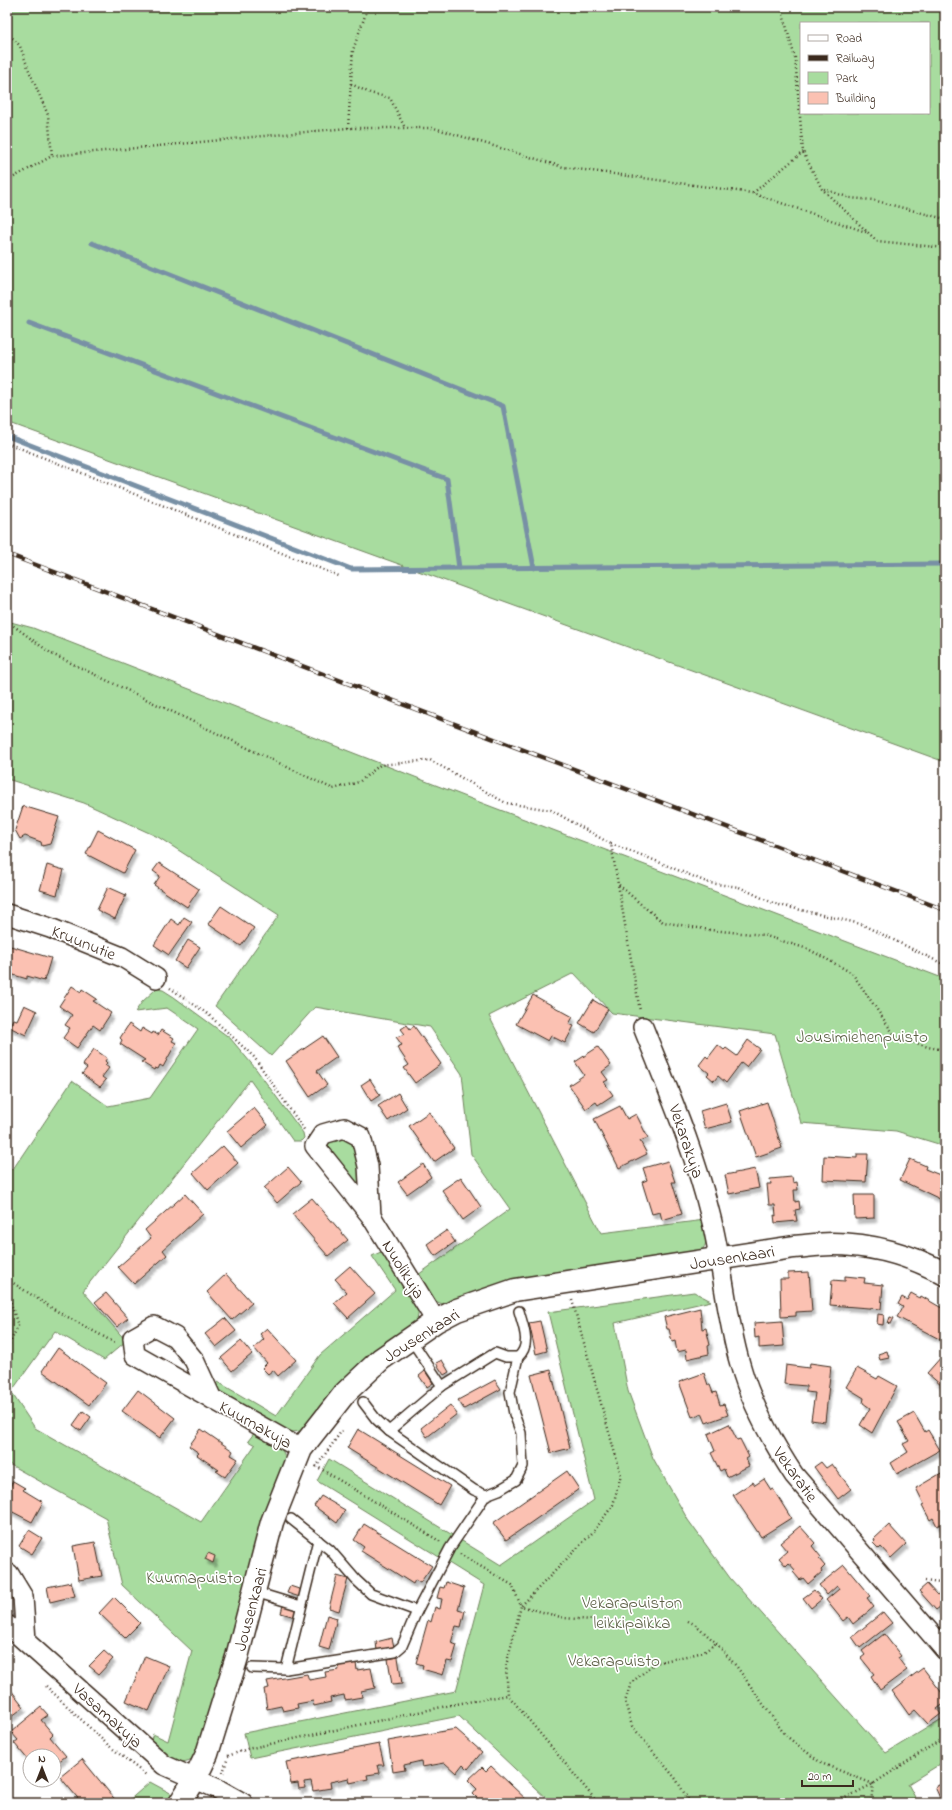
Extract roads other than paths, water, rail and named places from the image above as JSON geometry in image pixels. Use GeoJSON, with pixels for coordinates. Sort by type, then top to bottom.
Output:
{"type":"FeatureCollection","features":[{"type":"Feature","properties":{"kind":"street","name":"Kruunutie"},"geometry":{"type":"LineString","coordinates":[[7,914],[50,928],[122,957],[156,978]]}},
{"type":"Feature","properties":{"kind":"street","name":"Vekarakuja"},"geometry":{"type":"LineString","coordinates":[[643,1027],[688,1138],[711,1218],[720,1259]]}},
{"type":"Feature","properties":{"kind":"street","name":"Nuolikuja"},"geometry":{"type":"LineString","coordinates":[[371,1216],[368,1166],[361,1137],[344,1128],[323,1134],[315,1146],[371,1216],[436,1321]]}},
{"type":"Feature","properties":{"kind":"street","name":"Jousenkaari"},"geometry":{"type":"LineString","coordinates":[[180,1803],[195,1779],[207,1754],[237,1658],[272,1522],[301,1449],[345,1393],[381,1359],[410,1338],[436,1321],[457,1310],[515,1290],[794,1247],[832,1244],[871,1247],[909,1257],[945,1274]]}},
{"type":"Feature","properties":{"kind":"street","name":"Vekaratie"},"geometry":{"type":"LineString","coordinates":[[720,1259],[740,1364],[752,1399],[771,1439],[794,1475],[945,1650]]}},
{"type":"Feature","properties":{"kind":"street","name":"Kuurnakuja"},"geometry":{"type":"LineString","coordinates":[[212,1399],[194,1360],[175,1337],[154,1326],[134,1338],[135,1355],[212,1399],[301,1449]]}},
{"type":"Feature","properties":{"kind":"street"},"geometry":{"type":"LineString","coordinates":[[7,1574],[9,1574],[22,1597],[26,1641]]}},
{"type":"Feature","properties":{"kind":"street","name":"Vasamakuja"},"geometry":{"type":"LineString","coordinates":[[7,1625],[164,1765],[243,1803]]}},
{"type":"Feature","properties":{"kind":"lane"},"geometry":{"type":"LineString","coordinates":[[252,1668],[286,1669],[395,1652],[402,1646],[417,1611],[450,1548],[486,1495],[499,1490],[516,1480],[523,1466],[521,1432],[514,1414],[510,1392],[518,1357],[523,1353],[526,1343],[519,1311]]}},
{"type":"Feature","properties":{"kind":"lane"},"geometry":{"type":"LineString","coordinates":[[410,1338],[442,1386]]}},
{"type":"Feature","properties":{"kind":"lane"},"geometry":{"type":"LineString","coordinates":[[389,1431],[442,1386],[495,1353],[518,1357]]}},
{"type":"Feature","properties":{"kind":"lane"},"geometry":{"type":"LineString","coordinates":[[363,1402],[376,1419],[389,1431],[474,1490],[486,1495]]}},
{"type":"Feature","properties":{"kind":"lane"},"geometry":{"type":"LineString","coordinates":[[291,1519],[330,1550],[356,1580],[371,1594],[417,1611]]}},
{"type":"Feature","properties":{"kind":"lane"},"geometry":{"type":"LineString","coordinates":[[286,1669],[318,1540]]}},
{"type":"Feature","properties":{"kind":"lane"},"geometry":{"type":"LineString","coordinates":[[255,1592],[301,1606]]}},
{"type":"Feature","properties":{"kind":"waterway"},"geometry":{"type":"LineString","coordinates":[[92,243],[503,406],[534,568]]}},
{"type":"Feature","properties":{"kind":"waterway"},"geometry":{"type":"LineString","coordinates":[[29,323],[447,479],[459,568]]}},
{"type":"Feature","properties":{"kind":"waterway"},"geometry":{"type":"LineString","coordinates":[[7,436],[351,569],[945,564]]}},
{"type":"Feature","properties":{"kind":"railway"},"geometry":{"type":"LineString","coordinates":[[7,554],[945,910]]}},
{"type":"Feature","properties":{"kind":"park label","name":"Jousimiehenpuisto"},"geometry":{"type":"Point","coordinates":[862,1036]}},
{"type":"Feature","properties":{"kind":"park label","name":"Kuurnapuisto"},"geometry":{"type":"Point","coordinates":[194,1577]}},
{"type":"Feature","properties":{"kind":"park label","name":"Vekarapuiston leikkipaikka"},"geometry":{"type":"Point","coordinates":[632,1612]}},
{"type":"Feature","properties":{"kind":"park label","name":"Vekarapuisto"},"geometry":{"type":"Point","coordinates":[614,1660]}}]}
